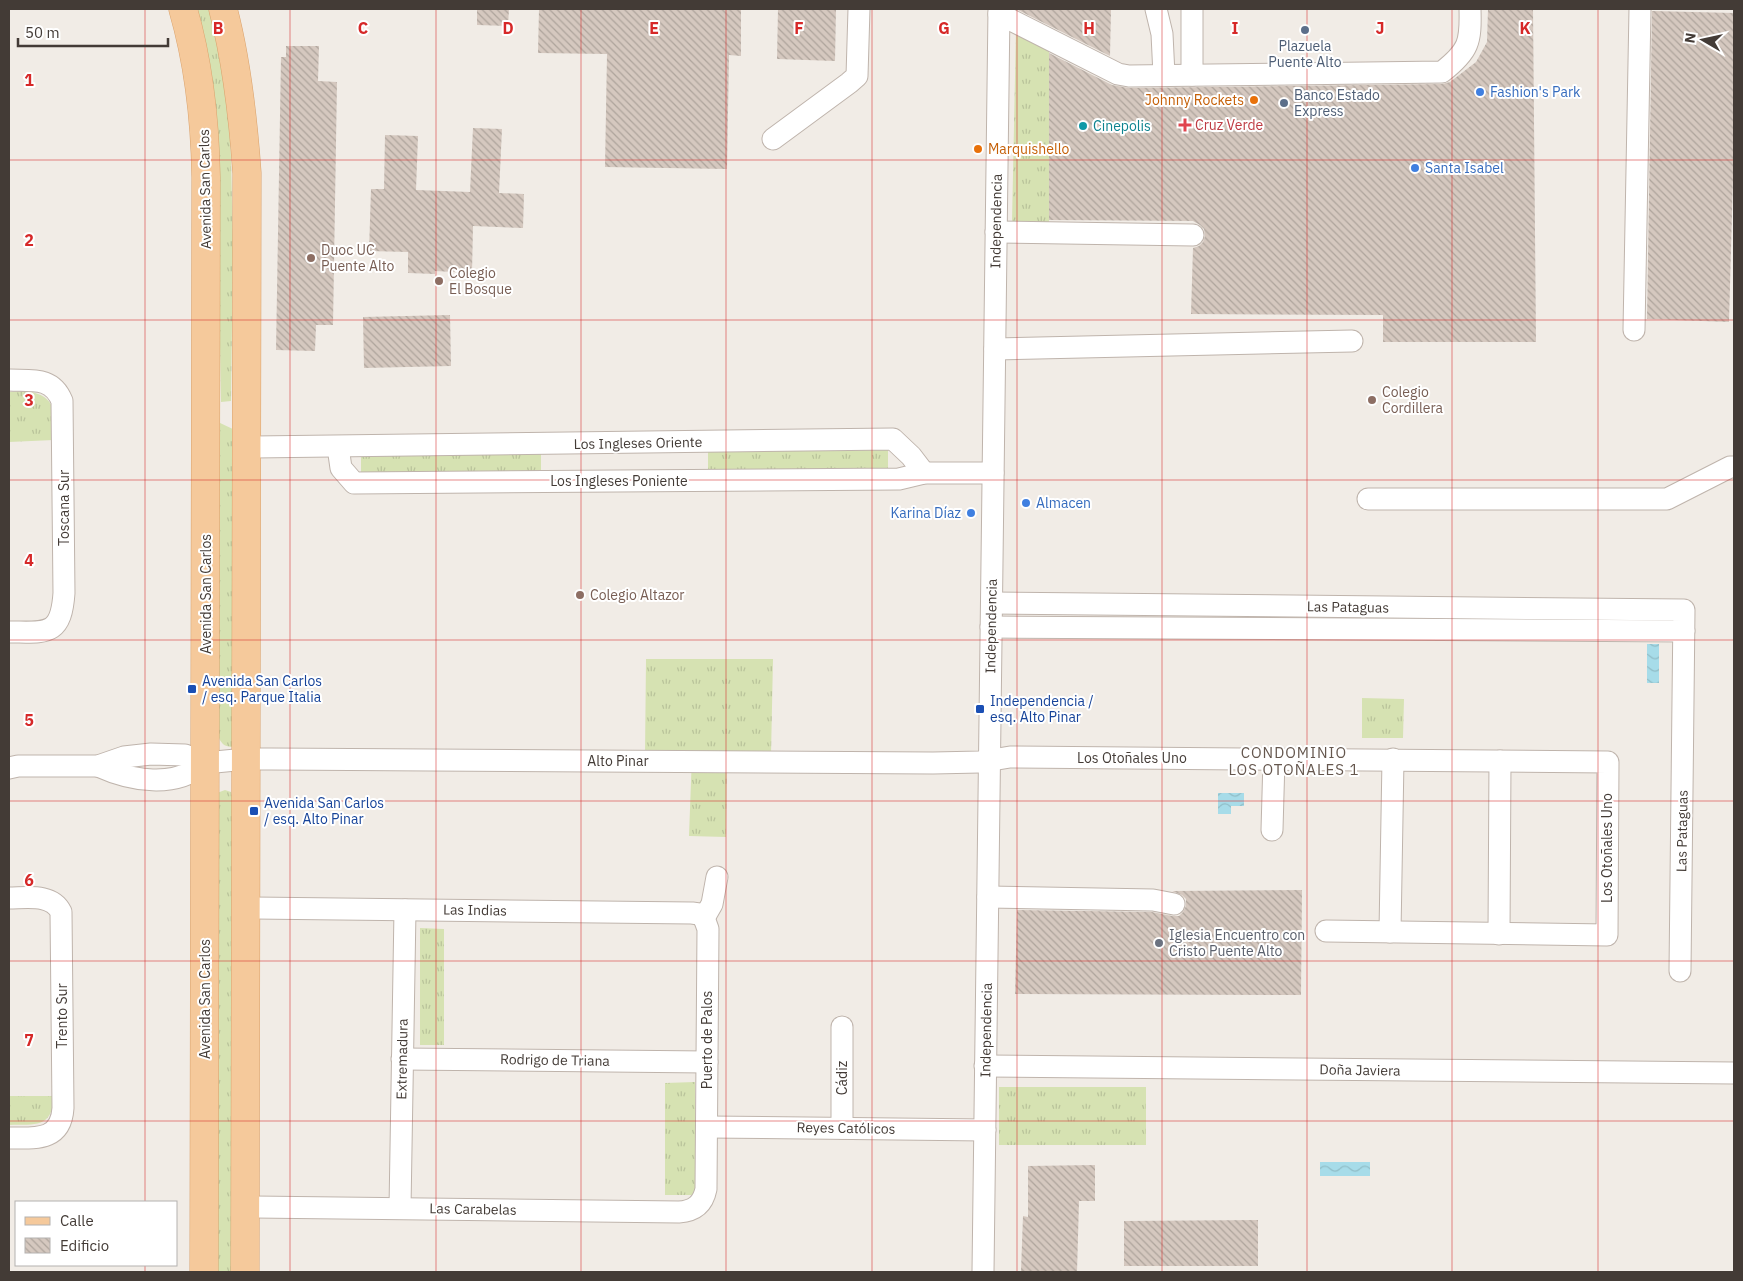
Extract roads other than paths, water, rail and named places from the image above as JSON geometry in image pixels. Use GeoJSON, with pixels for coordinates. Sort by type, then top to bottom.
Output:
{"type":"FeatureCollection","features":[{"type":"Feature","properties":{"kind":"main road","name":"Avenida San Carlos"},"geometry":{"type":"LineString","coordinates":[[184,9],[198,69],[205,140],[206,763],[204,1272]]}},
{"type":"Feature","properties":{"kind":"main road"},"geometry":{"type":"LineString","coordinates":[[222,9],[229,32],[240,98],[247,173],[245,1272]]}},
{"type":"Feature","properties":{"kind":"main road"},"geometry":{"type":"LineString","coordinates":[[206,394],[213,404],[222,411],[237,419],[246,420]]}},
{"type":"Feature","properties":{"kind":"street"},"geometry":{"type":"LineString","coordinates":[[773,139],[850,84],[857,76],[859,9]]}},
{"type":"Feature","properties":{"kind":"street"},"geometry":{"type":"LineString","coordinates":[[1156,9],[1162,34],[1164,75]]}},
{"type":"Feature","properties":{"kind":"street"},"geometry":{"type":"LineString","coordinates":[[1192,9],[1192,75]]}},
{"type":"Feature","properties":{"kind":"street"},"geometry":{"type":"LineString","coordinates":[[999,11],[1118,74],[1129,76],[1442,72],[1460,58],[1467,45],[1471,31],[1470,9]]}},
{"type":"Feature","properties":{"kind":"street"},"geometry":{"type":"LineString","coordinates":[[1634,330],[1640,9]]}},
{"type":"Feature","properties":{"kind":"street","name":"Independencia"},"geometry":{"type":"LineString","coordinates":[[983,1272],[999,11]]}},
{"type":"Feature","properties":{"kind":"street"},"geometry":{"type":"LineString","coordinates":[[996,232],[1193,235]]}},
{"type":"Feature","properties":{"kind":"street"},"geometry":{"type":"LineString","coordinates":[[995,349],[1352,341]]}},
{"type":"Feature","properties":{"kind":"street","name":"Toscana Sur"},"geometry":{"type":"LineString","coordinates":[[9,380],[42,381],[50,384],[62,401],[64,593],[62,614],[56,626],[42,632],[9,632]]}},
{"type":"Feature","properties":{"kind":"street","name":"Los Ingleses Oriente"},"geometry":{"type":"LineString","coordinates":[[246,448],[894,440],[912,456],[924,473]]}},
{"type":"Feature","properties":{"kind":"street","name":"Los Ingleses Poniente"},"geometry":{"type":"LineString","coordinates":[[338,447],[341,468],[354,483],[899,479],[924,473],[993,473]]}},
{"type":"Feature","properties":{"kind":"street"},"geometry":{"type":"LineString","coordinates":[[1368,499],[1668,499],[1730,467],[1734,468]]}},
{"type":"Feature","properties":{"kind":"street","name":"Las Pataguas"},"geometry":{"type":"LineString","coordinates":[[992,603],[1684,610],[1680,971]]}},
{"type":"Feature","properties":{"kind":"street","name":"Las Pataguas"},"geometry":{"type":"LineString","coordinates":[[991,627],[1684,631]]}},
{"type":"Feature","properties":{"kind":"street","name":"Los Otoñales Uno"},"geometry":{"type":"LineString","coordinates":[[990,760],[1010,757],[1608,762],[1607,935],[1326,931]]}},
{"type":"Feature","properties":{"kind":"street","name":"Alto Pinar"},"geometry":{"type":"LineString","coordinates":[[206,763],[246,759],[925,763],[990,760]]}},
{"type":"Feature","properties":{"kind":"street"},"geometry":{"type":"LineString","coordinates":[[1272,830],[1274,759]]}},
{"type":"Feature","properties":{"kind":"street"},"geometry":{"type":"LineString","coordinates":[[1390,932],[1393,759]]}},
{"type":"Feature","properties":{"kind":"street"},"geometry":{"type":"LineString","coordinates":[[1499,934],[1500,761]]}},
{"type":"Feature","properties":{"kind":"street"},"geometry":{"type":"LineString","coordinates":[[12,766],[98,766],[137,778],[170,779],[186,776],[206,763]]}},
{"type":"Feature","properties":{"kind":"street"},"geometry":{"type":"LineString","coordinates":[[704,918],[712,904],[717,877]]}},
{"type":"Feature","properties":{"kind":"street"},"geometry":{"type":"LineString","coordinates":[[988,897],[1153,900],[1174,904]]}},
{"type":"Feature","properties":{"kind":"street","name":"Trento Sur"},"geometry":{"type":"LineString","coordinates":[[9,898],[44,899],[56,904],[61,912],[63,1108],[57,1127],[44,1136],[37,1138],[9,1138]]}},
{"type":"Feature","properties":{"kind":"street","name":"Las Indias"},"geometry":{"type":"LineString","coordinates":[[246,908],[692,913],[699,914],[704,918]]}},
{"type":"Feature","properties":{"kind":"street","name":"Extremadura"},"geometry":{"type":"LineString","coordinates":[[400,1208],[405,910]]}},
{"type":"Feature","properties":{"kind":"street","name":"Puerto de Palos"},"geometry":{"type":"LineString","coordinates":[[699,1205],[706,1189],[708,929],[704,918]]}},
{"type":"Feature","properties":{"kind":"street","name":"Cádiz"},"geometry":{"type":"LineString","coordinates":[[842,1027],[842,1128]]}},
{"type":"Feature","properties":{"kind":"street","name":"Rodrigo de Triana"},"geometry":{"type":"LineString","coordinates":[[402,1059],[707,1062]]}},
{"type":"Feature","properties":{"kind":"street","name":"Doña Javiera"},"geometry":{"type":"LineString","coordinates":[[985,1066],[1734,1073]]}},
{"type":"Feature","properties":{"kind":"street","name":"Reyes Católicos"},"geometry":{"type":"LineString","coordinates":[[707,1127],[984,1130]]}},
{"type":"Feature","properties":{"kind":"street","name":"Las Carabelas"},"geometry":{"type":"LineString","coordinates":[[245,1207],[679,1212],[693,1209],[699,1205]]}},
{"type":"Feature","properties":{"kind":"water"},"geometry":{"type":"Polygon","coordinates":[[[1647,644],[1659,644],[1659,683],[1647,683],[1647,644]]]}},
{"type":"Feature","properties":{"kind":"water"},"geometry":{"type":"Polygon","coordinates":[[[1218,793],[1244,793],[1244,806],[1231,806],[1231,814],[1218,814],[1218,793]]]}},
{"type":"Feature","properties":{"kind":"water"},"geometry":{"type":"Polygon","coordinates":[[[1320,1162],[1370,1162],[1370,1176],[1320,1176],[1320,1162]]]}},
{"type":"Feature","properties":{"kind":"place","name":"Plazuela Puente Alto"},"geometry":{"type":"Point","coordinates":[1305,30]}},
{"type":"Feature","properties":{"kind":"place","name":"Fashion's Park"},"geometry":{"type":"Point","coordinates":[1480,92]}},
{"type":"Feature","properties":{"kind":"place","name":"Johnny Rockets"},"geometry":{"type":"Point","coordinates":[1254,100]}},
{"type":"Feature","properties":{"kind":"place","name":"Banco Estado Express"},"geometry":{"type":"Point","coordinates":[1284,103]}},
{"type":"Feature","properties":{"kind":"place","name":"Cruz Verde"},"geometry":{"type":"Point","coordinates":[1185,125]}},
{"type":"Feature","properties":{"kind":"place","name":"Cinepolis"},"geometry":{"type":"Point","coordinates":[1083,126]}},
{"type":"Feature","properties":{"kind":"place","name":"Marquishello"},"geometry":{"type":"Point","coordinates":[978,149]}},
{"type":"Feature","properties":{"kind":"place","name":"Santa Isabel"},"geometry":{"type":"Point","coordinates":[1415,168]}},
{"type":"Feature","properties":{"kind":"place","name":"Duoc UC Puente Alto"},"geometry":{"type":"Point","coordinates":[311,258]}},
{"type":"Feature","properties":{"kind":"place","name":"Colegio El Bosque"},"geometry":{"type":"Point","coordinates":[439,281]}},
{"type":"Feature","properties":{"kind":"place","name":"Colegio Cordillera"},"geometry":{"type":"Point","coordinates":[1372,400]}},
{"type":"Feature","properties":{"kind":"place","name":"Almacen"},"geometry":{"type":"Point","coordinates":[1026,503]}},
{"type":"Feature","properties":{"kind":"place","name":"Karina Díaz"},"geometry":{"type":"Point","coordinates":[971,513]}},
{"type":"Feature","properties":{"kind":"place","name":"Colegio Altazor"},"geometry":{"type":"Point","coordinates":[580,595]}},
{"type":"Feature","properties":{"kind":"place","name":"Avenida San Carlos / esq. Parque Italia"},"geometry":{"type":"Point","coordinates":[192,689]}},
{"type":"Feature","properties":{"kind":"place","name":"Independencia / esq. Alto Pinar"},"geometry":{"type":"Point","coordinates":[980,709]}},
{"type":"Feature","properties":{"kind":"place","name":"Avenida San Carlos / esq. Alto Pinar"},"geometry":{"type":"Point","coordinates":[254,811]}},
{"type":"Feature","properties":{"kind":"place","name":"Iglesia Encuentro con Cristo Puente Alto"},"geometry":{"type":"Point","coordinates":[1159,943]}},
{"type":"Feature","properties":{"kind":"district","name":"CONDOMINIO LOS OTOÑALES 1"},"geometry":{"type":"Point","coordinates":[1294,760]}}]}
